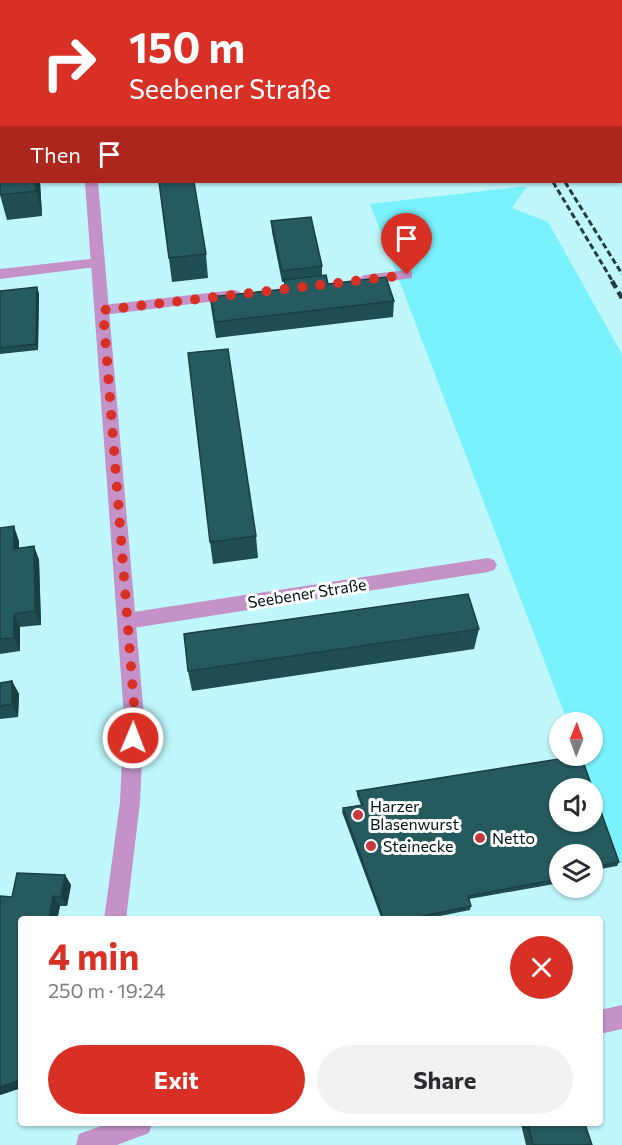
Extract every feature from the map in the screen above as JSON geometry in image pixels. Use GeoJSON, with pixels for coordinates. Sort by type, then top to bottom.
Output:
{"type":"FeatureCollection","features":[{"type":"Feature","properties":{"kind":"street"},"geometry":{"type":"LineString","coordinates":[[91,183],[135,717],[130,802],[116,916]]}},
{"type":"Feature","properties":{"kind":"street"},"geometry":{"type":"LineString","coordinates":[[0,274],[99,263]]}},
{"type":"Feature","properties":{"kind":"street"},"geometry":{"type":"LineString","coordinates":[[349,282],[407,275]]}},
{"type":"Feature","properties":{"kind":"street"},"geometry":{"type":"LineString","coordinates":[[103,310],[255,293]]}},
{"type":"Feature","properties":{"kind":"street","name":"Seebener Straße"},"geometry":{"type":"LineString","coordinates":[[127,621],[488,565]]}},
{"type":"Feature","properties":{"kind":"street"},"geometry":{"type":"LineString","coordinates":[[603,1021],[622,1017]]}},
{"type":"Feature","properties":{"kind":"street"},"geometry":{"type":"LineString","coordinates":[[87,1139],[133,1126]]}},
{"type":"Feature","properties":{"kind":"shaded area"},"geometry":{"type":"Polygon","coordinates":[[[527,186],[512,208],[548,222],[622,354],[622,867],[603,816],[603,778],[589,778],[585,766],[603,766],[603,712],[564,712],[370,204],[527,186]]]}},
{"type":"Feature","properties":{"kind":"building"},"geometry":{"type":"Polygon","coordinates":[[[0,183],[35,183],[36,191],[0,195],[0,183]]]}},
{"type":"Feature","properties":{"kind":"building"},"geometry":{"type":"Polygon","coordinates":[[[159,183],[194,183],[206,254],[169,258],[159,183]]]}},
{"type":"Feature","properties":{"kind":"building"},"geometry":{"type":"Polygon","coordinates":[[[311,217],[322,266],[282,271],[271,221],[311,217]]]}},
{"type":"Feature","properties":{"kind":"building"},"geometry":{"type":"Polygon","coordinates":[[[326,275],[328,284],[386,277],[394,301],[215,322],[210,297],[286,289],[284,280],[326,275]]]}},
{"type":"Feature","properties":{"kind":"building"},"geometry":{"type":"Polygon","coordinates":[[[37,287],[36,344],[0,348],[0,291],[37,287]]]}},
{"type":"Feature","properties":{"kind":"building"},"geometry":{"type":"Polygon","coordinates":[[[228,349],[256,536],[210,542],[188,353],[228,349]]]}},
{"type":"Feature","properties":{"kind":"building"},"geometry":{"type":"Polygon","coordinates":[[[14,526],[14,549],[34,546],[35,611],[14,614],[14,638],[0,639],[0,528],[14,526]]]}},
{"type":"Feature","properties":{"kind":"building"},"geometry":{"type":"Polygon","coordinates":[[[468,594],[479,629],[188,671],[184,634],[468,594]]]}},
{"type":"Feature","properties":{"kind":"building"},"geometry":{"type":"Polygon","coordinates":[[[12,681],[12,704],[0,706],[0,683],[12,681]]]}},
{"type":"Feature","properties":{"kind":"building","name":"Netto"},"geometry":{"type":"Polygon","coordinates":[[[549,761],[549,766],[585,766],[589,778],[549,778],[549,832],[603,832],[603,817],[619,862],[603,865],[603,844],[549,844],[549,881],[468,896],[471,906],[423,916],[383,916],[343,808],[363,805],[357,791],[549,761]]]}},
{"type":"Feature","properties":{"kind":"building"},"geometry":{"type":"Polygon","coordinates":[[[17,873],[65,875],[61,897],[53,896],[50,916],[18,916],[18,1081],[0,1087],[0,896],[12,897],[17,873]]]}},
{"type":"Feature","properties":{"kind":"building"},"geometry":{"type":"Polygon","coordinates":[[[528,1126],[586,1126],[592,1145],[533,1145],[528,1126]]]}},
{"type":"Feature","properties":{"kind":"railway"},"geometry":{"type":"LineString","coordinates":[[554,183],[613,282]]}},
{"type":"Feature","properties":{"kind":"railway"},"geometry":{"type":"LineString","coordinates":[[566,183],[622,274]]}},
{"type":"Feature","properties":{"kind":"railway"},"geometry":{"type":"LineString","coordinates":[[612,281],[622,298]]}},
{"type":"Feature","properties":{"kind":"place","name":"Harzer Blasenwurst"},"geometry":{"type":"Point","coordinates":[358,815]}},
{"type":"Feature","properties":{"kind":"place","name":"Netto"},"geometry":{"type":"Point","coordinates":[480,838]}},
{"type":"Feature","properties":{"kind":"place","name":"Steinecke"},"geometry":{"type":"Point","coordinates":[371,846]}},
{"type":"Feature","properties":{"kind":"route"},"geometry":{"type":"LineString","coordinates":[[133,738],[135,717],[103,310],[407,275]]}}]}
